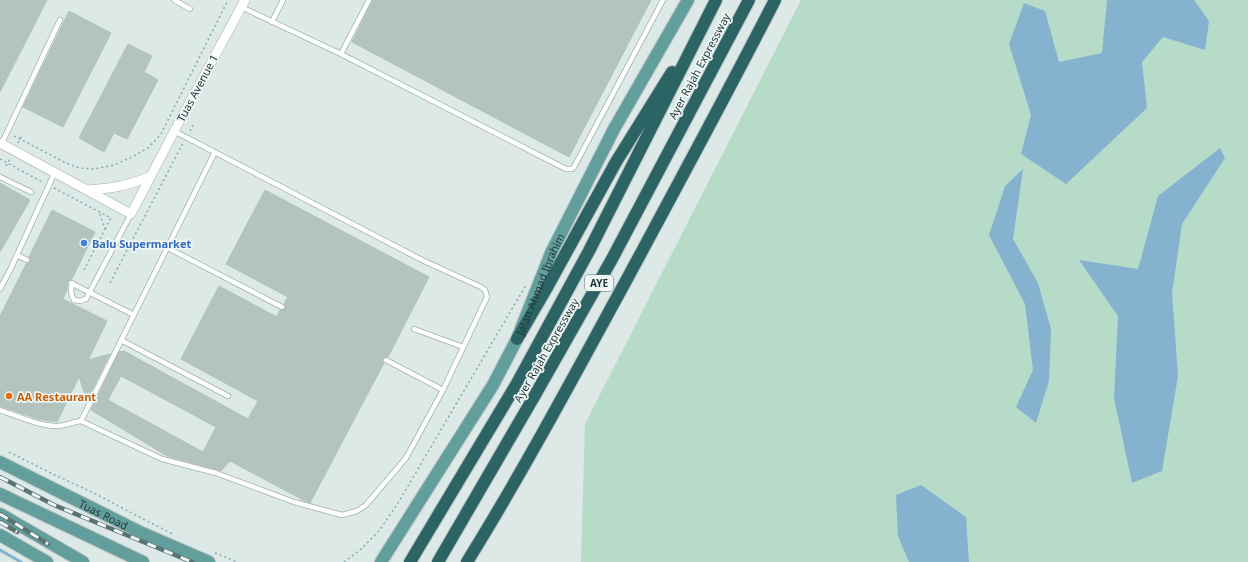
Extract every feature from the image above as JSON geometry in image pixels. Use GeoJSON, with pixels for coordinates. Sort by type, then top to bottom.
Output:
{"type":"FeatureCollection","features":[{"type":"Feature","properties":{"kind":"highway","name":"Ayer Rajah Expressway"},"geometry":{"type":"LineString","coordinates":[[438,562],[612,259],[749,0]]}},
{"type":"Feature","properties":{"kind":"highway"},"geometry":{"type":"LineString","coordinates":[[467,562],[514,484],[569,386],[720,107],[775,0]]}},
{"type":"Feature","properties":{"kind":"highway"},"geometry":{"type":"LineString","coordinates":[[517,339],[616,162],[714,3]]}},
{"type":"Feature","properties":{"kind":"highway","name":"Ayer Rajah Expressway"},"geometry":{"type":"LineString","coordinates":[[410,562],[516,385],[589,251],[714,3]]}},
{"type":"Feature","properties":{"kind":"main road","name":"Jalan Ahmad Ibrahim"},"geometry":{"type":"LineString","coordinates":[[381,561],[493,384],[517,339],[551,253],[614,129],[688,0]]}},
{"type":"Feature","properties":{"kind":"main road","name":"Tuas Road"},"geometry":{"type":"LineString","coordinates":[[0,462],[142,533],[209,556]]}},
{"type":"Feature","properties":{"kind":"main road"},"geometry":{"type":"LineString","coordinates":[[0,494],[143,562]]}},
{"type":"Feature","properties":{"kind":"main road"},"geometry":{"type":"LineString","coordinates":[[0,514],[83,562]]}},
{"type":"Feature","properties":{"kind":"main road"},"geometry":{"type":"LineString","coordinates":[[0,535],[47,562]]}},
{"type":"Feature","properties":{"kind":"street","name":"Tuas Avenue 1"},"geometry":{"type":"LineString","coordinates":[[131,214],[243,3]]}},
{"type":"Feature","properties":{"kind":"street"},"geometry":{"type":"LineString","coordinates":[[0,144],[55,172],[131,214]]}},
{"type":"Feature","properties":{"kind":"street"},"geometry":{"type":"LineString","coordinates":[[88,190],[110,189],[132,184],[151,176]]}},
{"type":"Feature","properties":{"kind":"lane"},"geometry":{"type":"LineString","coordinates":[[174,0],[190,9]]}},
{"type":"Feature","properties":{"kind":"lane"},"geometry":{"type":"LineString","coordinates":[[272,22],[283,0]]}},
{"type":"Feature","properties":{"kind":"lane"},"geometry":{"type":"LineString","coordinates":[[341,54],[369,0]]}},
{"type":"Feature","properties":{"kind":"lane"},"geometry":{"type":"LineString","coordinates":[[243,3],[272,22],[341,54],[566,169],[572,169],[663,0]]}},
{"type":"Feature","properties":{"kind":"lane"},"geometry":{"type":"LineString","coordinates":[[0,144],[60,20]]}},
{"type":"Feature","properties":{"kind":"lane"},"geometry":{"type":"LineString","coordinates":[[0,410],[46,425],[59,426],[81,421],[162,459],[216,473],[294,502],[342,515],[357,511],[366,505],[406,458],[443,390],[464,347],[487,297],[485,290],[422,260],[174,131]]}},
{"type":"Feature","properties":{"kind":"lane"},"geometry":{"type":"LineString","coordinates":[[81,421],[216,152]]}},
{"type":"Feature","properties":{"kind":"lane"},"geometry":{"type":"LineString","coordinates":[[0,289],[55,172]]}},
{"type":"Feature","properties":{"kind":"lane"},"geometry":{"type":"LineString","coordinates":[[0,177],[31,192]]}},
{"type":"Feature","properties":{"kind":"lane"},"geometry":{"type":"LineString","coordinates":[[131,214],[90,293],[86,300],[74,300],[71,289],[72,283],[90,293],[134,315]]}},
{"type":"Feature","properties":{"kind":"lane"},"geometry":{"type":"LineString","coordinates":[[168,248],[282,307]]}},
{"type":"Feature","properties":{"kind":"lane"},"geometry":{"type":"LineString","coordinates":[[17,255],[27,260]]}},
{"type":"Feature","properties":{"kind":"lane"},"geometry":{"type":"LineString","coordinates":[[414,328],[464,347]]}},
{"type":"Feature","properties":{"kind":"lane"},"geometry":{"type":"LineString","coordinates":[[121,340],[228,396]]}},
{"type":"Feature","properties":{"kind":"lane"},"geometry":{"type":"LineString","coordinates":[[386,360],[443,390]]}},
{"type":"Feature","properties":{"kind":"path"},"geometry":{"type":"LineString","coordinates":[[7,132],[66,163],[79,168],[94,169],[114,165],[148,148],[161,134],[228,0]]}},
{"type":"Feature","properties":{"kind":"path"},"geometry":{"type":"LineString","coordinates":[[110,283],[193,125]]}},
{"type":"Feature","properties":{"kind":"path"},"geometry":{"type":"LineString","coordinates":[[99,212],[105,229]]}},
{"type":"Feature","properties":{"kind":"path"},"geometry":{"type":"LineString","coordinates":[[84,270],[110,218]]}},
{"type":"Feature","properties":{"kind":"path"},"geometry":{"type":"LineString","coordinates":[[344,562],[360,550],[379,531],[398,503],[528,280]]}},
{"type":"Feature","properties":{"kind":"path"},"geometry":{"type":"LineString","coordinates":[[9,452],[175,534]]}},
{"type":"Feature","properties":{"kind":"path"},"geometry":{"type":"LineString","coordinates":[[209,556],[237,562]]}},
{"type":"Feature","properties":{"kind":"green space"},"geometry":{"type":"Polygon","coordinates":[[[801,0],[1248,0],[1248,562],[581,562],[585,424],[801,0]]]}},
{"type":"Feature","properties":{"kind":"water"},"geometry":{"type":"Polygon","coordinates":[[[1107,0],[1194,0],[1209,21],[1205,50],[1163,37],[1142,62],[1147,108],[1066,184],[1021,154],[1031,115],[1009,44],[1024,3],[1045,11],[1059,62],[1102,53],[1107,0]]]}},
{"type":"Feature","properties":{"kind":"water"},"geometry":{"type":"Polygon","coordinates":[[[1220,148],[1225,158],[1182,224],[1172,293],[1178,376],[1162,471],[1132,483],[1114,398],[1118,316],[1079,260],[1138,269],[1158,196],[1220,148]]]}},
{"type":"Feature","properties":{"kind":"water"},"geometry":{"type":"Polygon","coordinates":[[[1023,169],[1013,239],[1038,283],[1051,329],[1049,381],[1036,423],[1016,407],[1033,370],[1025,304],[989,235],[1005,186],[1023,169]]]}},
{"type":"Feature","properties":{"kind":"water"},"geometry":{"type":"Polygon","coordinates":[[[921,485],[966,517],[969,562],[909,562],[898,536],[896,495],[921,485]]]}},
{"type":"Feature","properties":{"kind":"building"},"geometry":{"type":"Polygon","coordinates":[[[0,0],[47,0],[0,92],[0,0]]]}},
{"type":"Feature","properties":{"kind":"building"},"geometry":{"type":"Polygon","coordinates":[[[373,0],[651,0],[569,157],[352,42],[373,0]]]}},
{"type":"Feature","properties":{"kind":"building"},"geometry":{"type":"Polygon","coordinates":[[[69,11],[111,33],[63,127],[23,107],[69,11]]]}},
{"type":"Feature","properties":{"kind":"building"},"geometry":{"type":"Polygon","coordinates":[[[128,44],[152,56],[144,72],[158,80],[127,139],[114,133],[104,152],[79,138],[128,44]]]}},
{"type":"Feature","properties":{"kind":"building"},"geometry":{"type":"Polygon","coordinates":[[[0,183],[30,200],[0,252],[0,183]]]}},
{"type":"Feature","properties":{"kind":"building"},"geometry":{"type":"Polygon","coordinates":[[[265,190],[429,277],[388,357],[383,358],[382,361],[384,363],[310,503],[230,461],[221,471],[167,456],[91,410],[119,352],[124,351],[248,419],[258,401],[181,359],[219,286],[277,317],[280,310],[284,310],[285,308],[284,304],[288,297],[226,264],[265,190]],[[121,376],[108,400],[203,452],[216,427],[121,376]]]}},
{"type":"Feature","properties":{"kind":"building"},"geometry":{"type":"Polygon","coordinates":[[[52,210],[95,232],[72,279],[68,282],[63,299],[107,321],[88,360],[110,354],[87,400],[79,377],[57,422],[37,419],[0,406],[0,316],[26,264],[30,261],[29,257],[52,210]]]}},
{"type":"Feature","properties":{"kind":"waterway"},"geometry":{"type":"LineString","coordinates":[[0,550],[21,562]]}},
{"type":"Feature","properties":{"kind":"railway"},"geometry":{"type":"LineString","coordinates":[[0,477],[54,505],[192,562]]}},
{"type":"Feature","properties":{"kind":"railway"},"geometry":{"type":"LineString","coordinates":[[0,514],[48,544]]}},
{"type":"Feature","properties":{"kind":"railway"},"geometry":{"type":"LineString","coordinates":[[0,522],[17,532]]}},
{"type":"Feature","properties":{"kind":"place","name":"Balu Supermarket"},"geometry":{"type":"Point","coordinates":[84,243]}},
{"type":"Feature","properties":{"kind":"place","name":"AA Restaurant"},"geometry":{"type":"Point","coordinates":[9,396]}}]}
